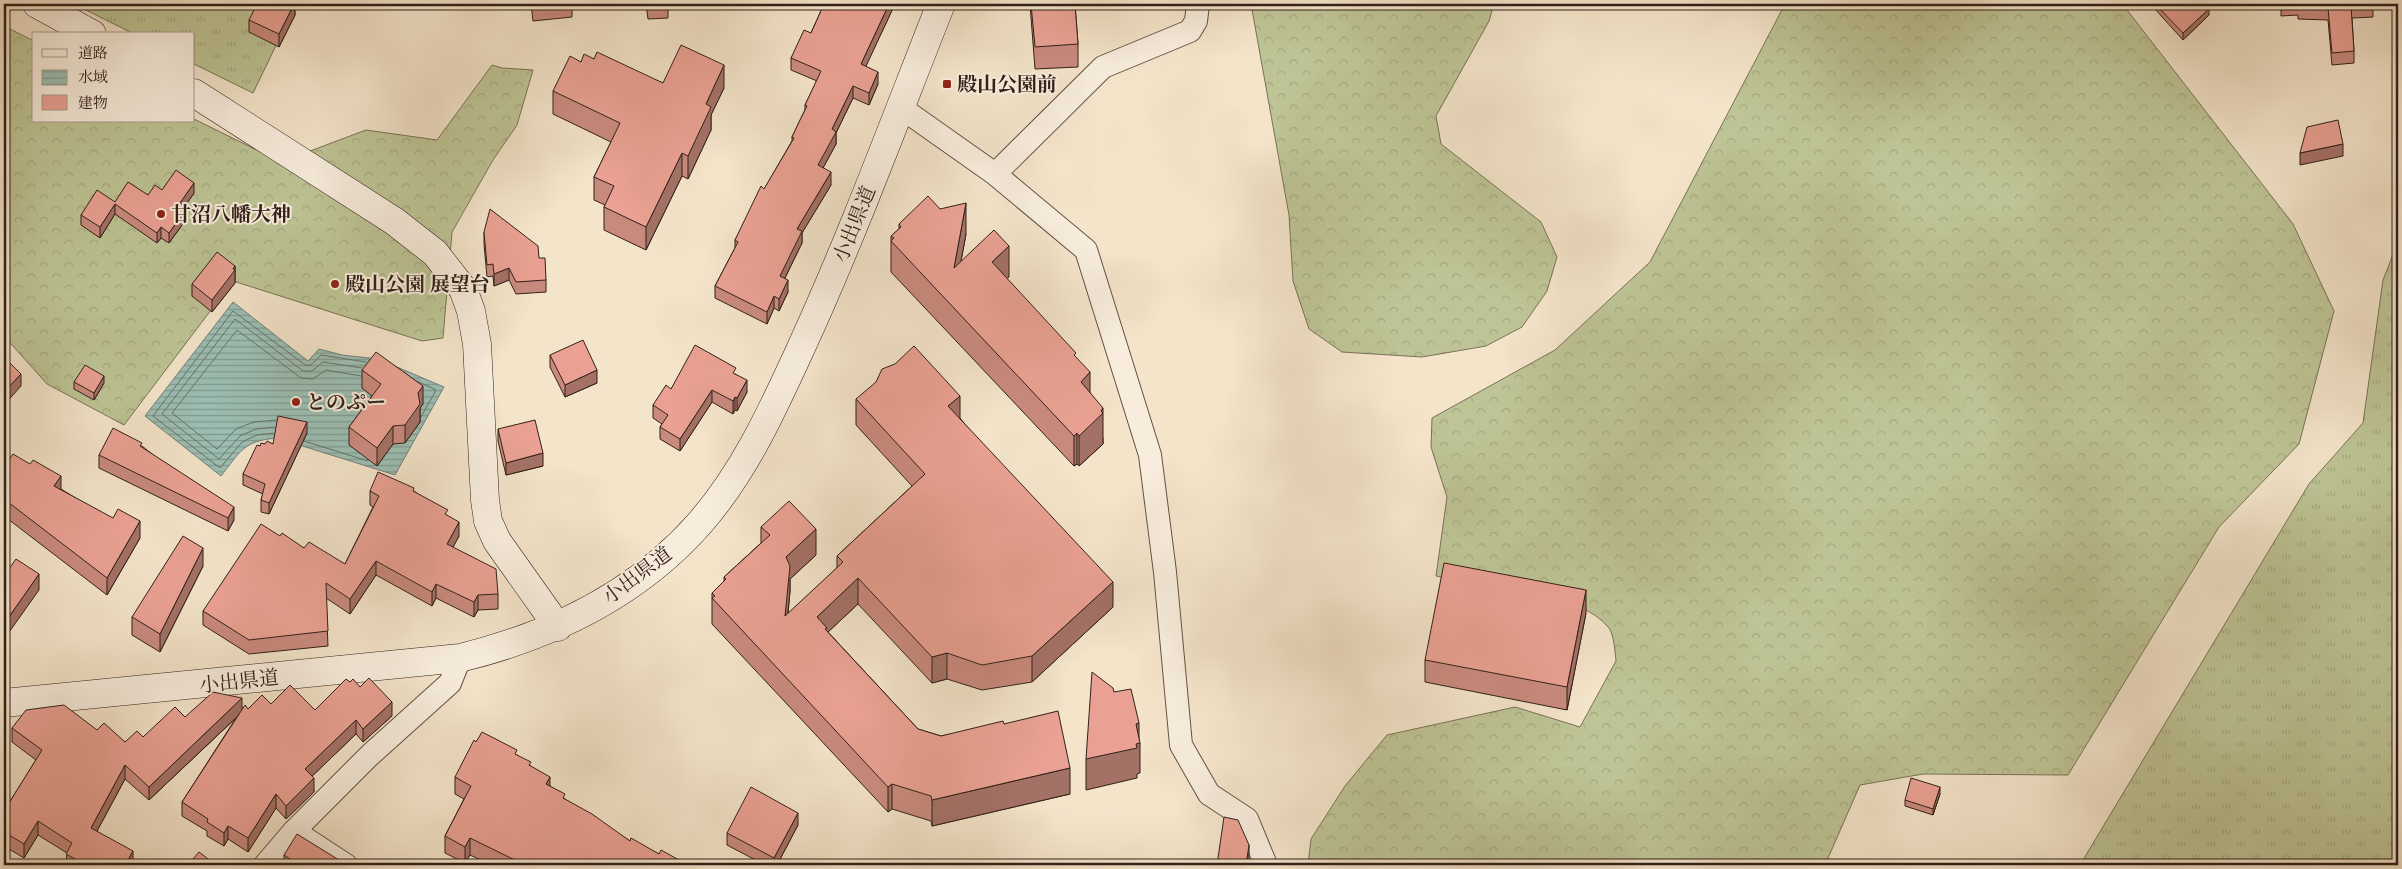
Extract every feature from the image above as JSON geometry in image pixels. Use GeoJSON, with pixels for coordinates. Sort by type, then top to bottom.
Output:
{"type":"FeatureCollection","features":[{"type":"Feature","properties":{"kind":"main road"},"geometry":{"type":"LineString","coordinates":[[36,4],[88,32]]}},
{"type":"Feature","properties":{"kind":"main road","name":"小出県道"},"geometry":{"type":"LineString","coordinates":[[4,703],[460,658],[505,647],[558,627],[606,601],[654,566],[698,525],[723,495],[768,419],[824,300],[941,4]]}},
{"type":"Feature","properties":{"kind":"main road"},"geometry":{"type":"LineString","coordinates":[[195,94],[394,221],[435,253],[463,289],[471,312],[476,344],[485,500],[488,521],[498,541],[558,627]]}},
{"type":"Feature","properties":{"kind":"street"},"geometry":{"type":"LineString","coordinates":[[995,174],[1103,67],[1190,31],[1196,21],[1198,4]]}},
{"type":"Feature","properties":{"kind":"street"},"geometry":{"type":"LineString","coordinates":[[900,107],[995,174],[1086,250],[1150,455],[1165,572],[1181,745],[1209,794],[1247,819],[1266,865]]}},
{"type":"Feature","properties":{"kind":"street"},"geometry":{"type":"LineString","coordinates":[[264,865],[294,831],[370,755],[450,683],[460,658]]}},
{"type":"Feature","properties":{"kind":"street"},"geometry":{"type":"LineString","coordinates":[[294,831],[346,865]]}},
{"type":"Feature","properties":{"kind":"green space"},"geometry":{"type":"Polygon","coordinates":[[[74,4],[296,4],[253,93],[195,64],[195,32],[130,32],[74,4]]]}},
{"type":"Feature","properties":{"kind":"green space"},"geometry":{"type":"Polygon","coordinates":[[[1251,4],[1494,4],[1489,21],[1436,116],[1441,144],[1541,222],[1557,257],[1547,291],[1522,327],[1486,346],[1422,357],[1342,352],[1309,329],[1293,281],[1289,215],[1251,4]]]}},
{"type":"Feature","properties":{"kind":"green space"},"geometry":{"type":"Polygon","coordinates":[[[1785,4],[2130,4],[2127,10],[2293,224],[2334,311],[2299,444],[2219,527],[2068,775],[1923,774],[1860,785],[1825,865],[1308,865],[1311,839],[1345,786],[1387,735],[1515,707],[1580,727],[1616,661],[1611,631],[1595,615],[1576,605],[1553,597],[1503,586],[1436,576],[1447,497],[1431,447],[1432,418],[1555,350],[1650,262],[1785,4]]]}},
{"type":"Feature","properties":{"kind":"green space"},"geometry":{"type":"Polygon","coordinates":[[[4,26],[32,40],[32,122],[195,122],[195,119],[281,162],[366,130],[437,140],[492,65],[502,68],[533,70],[517,125],[493,160],[452,232],[443,338],[422,341],[233,281],[124,425],[47,384],[4,336],[4,26]]]}},
{"type":"Feature","properties":{"kind":"green space"},"geometry":{"type":"Polygon","coordinates":[[[2398,242],[2398,865],[2080,865],[2309,484],[2363,423],[2383,280],[2398,242]]]}},
{"type":"Feature","properties":{"kind":"water","name":"とのぷー"},"geometry":{"type":"Polygon","coordinates":[[[233,302],[308,361],[319,349],[342,355],[378,359],[444,387],[395,475],[277,438],[257,442],[244,449],[221,476],[145,416],[233,302]]]}},
{"type":"Feature","properties":{"kind":"building"},"geometry":{"type":"Polygon","coordinates":[[[257,4],[294,4],[279,34],[249,20],[257,4]]]}},
{"type":"Feature","properties":{"kind":"building"},"geometry":{"type":"Polygon","coordinates":[[[532,4],[572,4],[572,5],[533,9],[532,4]]]}},
{"type":"Feature","properties":{"kind":"building"},"geometry":{"type":"Polygon","coordinates":[[[647,4],[668,4],[668,6],[648,7],[647,4]]]}},
{"type":"Feature","properties":{"kind":"building"},"geometry":{"type":"Polygon","coordinates":[[[824,4],[889,4],[861,64],[878,72],[869,93],[853,86],[832,129],[836,132],[818,165],[831,172],[797,229],[802,231],[780,276],[788,280],[779,299],[774,296],[767,312],[715,286],[738,242],[735,240],[761,186],[764,189],[794,138],[792,137],[821,71],[791,58],[804,30],[811,33],[824,4]]]}},
{"type":"Feature","properties":{"kind":"building"},"geometry":{"type":"Polygon","coordinates":[[[1031,4],[1075,4],[1078,44],[1035,47],[1031,4]]]}},
{"type":"Feature","properties":{"kind":"building"},"geometry":{"type":"Polygon","coordinates":[[[2155,4],[2205,4],[2209,9],[2183,33],[2155,4]]]}},
{"type":"Feature","properties":{"kind":"building"},"geometry":{"type":"Polygon","coordinates":[[[2298,4],[2373,5],[2351,6],[2354,51],[2332,53],[2328,8],[2298,7],[2298,4]]]}},
{"type":"Feature","properties":{"kind":"building"},"geometry":{"type":"Polygon","coordinates":[[[681,45],[724,65],[706,104],[711,107],[688,156],[682,153],[646,227],[604,207],[614,186],[594,177],[620,123],[553,91],[570,56],[581,62],[584,54],[594,59],[597,52],[663,83],[681,45]]]}},
{"type":"Feature","properties":{"kind":"building"},"geometry":{"type":"Polygon","coordinates":[[[2338,120],[2343,144],[2300,153],[2307,127],[2338,120]]]}},
{"type":"Feature","properties":{"kind":"building"},"geometry":{"type":"Polygon","coordinates":[[[176,170],[194,183],[180,203],[187,208],[169,233],[161,227],[157,233],[115,204],[100,227],[81,215],[97,190],[115,202],[128,182],[148,195],[155,185],[162,190],[176,170]]]}},
{"type":"Feature","properties":{"kind":"building"},"geometry":{"type":"Polygon","coordinates":[[[928,196],[940,209],[966,203],[954,268],[994,230],[1009,246],[992,262],[1076,353],[1074,355],[1090,372],[1081,382],[1103,408],[1101,411],[1103,413],[1079,436],[1077,433],[1074,436],[891,241],[894,238],[891,236],[901,227],[899,224],[928,196]]]}},
{"type":"Feature","properties":{"kind":"building"},"geometry":{"type":"Polygon","coordinates":[[[490,209],[538,246],[539,258],[545,258],[546,280],[516,282],[509,268],[494,274],[493,264],[487,265],[484,232],[490,209]]]}},
{"type":"Feature","properties":{"kind":"building"},"geometry":{"type":"Polygon","coordinates":[[[217,252],[235,266],[233,269],[235,270],[212,300],[192,284],[217,252]]]}},
{"type":"Feature","properties":{"kind":"building"},"geometry":{"type":"Polygon","coordinates":[[[583,340],[597,370],[565,385],[550,355],[583,340]]]}},
{"type":"Feature","properties":{"kind":"building"},"geometry":{"type":"Polygon","coordinates":[[[695,345],[736,368],[733,373],[747,380],[737,398],[735,397],[733,401],[712,390],[680,439],[660,427],[668,415],[653,405],[666,385],[671,389],[695,345]]]}},
{"type":"Feature","properties":{"kind":"building"},"geometry":{"type":"Polygon","coordinates":[[[914,346],[960,396],[948,406],[1113,582],[1032,656],[982,665],[947,653],[932,657],[858,578],[817,617],[827,628],[825,629],[918,729],[941,736],[1003,721],[1004,724],[1058,711],[1070,768],[932,800],[931,796],[892,784],[888,787],[712,598],[715,596],[712,593],[726,579],[724,577],[770,535],[761,527],[789,501],[816,529],[786,557],[790,566],[785,616],[843,562],[837,556],[925,474],[856,399],[876,382],[882,369],[895,364],[914,346]]]}},
{"type":"Feature","properties":{"kind":"building"},"geometry":{"type":"Polygon","coordinates":[[[376,352],[423,386],[418,393],[420,404],[405,425],[393,426],[377,448],[349,427],[381,384],[362,370],[376,352]]]}},
{"type":"Feature","properties":{"kind":"building"},"geometry":{"type":"Polygon","coordinates":[[[4,357],[21,374],[4,392],[4,357]]]}},
{"type":"Feature","properties":{"kind":"building"},"geometry":{"type":"Polygon","coordinates":[[[85,365],[104,376],[94,393],[74,382],[85,365]]]}},
{"type":"Feature","properties":{"kind":"building"},"geometry":{"type":"Polygon","coordinates":[[[278,416],[307,422],[269,503],[261,500],[265,484],[243,474],[257,445],[265,444],[267,441],[273,444],[278,416]]]}},
{"type":"Feature","properties":{"kind":"building"},"geometry":{"type":"Polygon","coordinates":[[[535,420],[543,453],[506,463],[498,429],[535,420]]]}},
{"type":"Feature","properties":{"kind":"building"},"geometry":{"type":"Polygon","coordinates":[[[113,428],[142,443],[140,446],[234,507],[228,518],[99,455],[113,428]]]}},
{"type":"Feature","properties":{"kind":"building"},"geometry":{"type":"Polygon","coordinates":[[[13,454],[30,464],[33,460],[61,476],[54,486],[113,518],[118,509],[140,521],[107,578],[4,499],[6,496],[4,494],[4,467],[13,454]]]}},
{"type":"Feature","properties":{"kind":"building"},"geometry":{"type":"Polygon","coordinates":[[[378,472],[414,488],[413,491],[448,510],[445,514],[459,522],[447,544],[496,569],[498,594],[478,595],[474,602],[436,584],[432,592],[376,561],[350,599],[326,583],[328,631],[249,640],[203,611],[261,524],[280,536],[282,533],[304,548],[309,542],[345,564],[379,496],[370,491],[378,472]]]}},
{"type":"Feature","properties":{"kind":"building"},"geometry":{"type":"Polygon","coordinates":[[[183,536],[203,548],[160,634],[132,617],[183,536]]]}},
{"type":"Feature","properties":{"kind":"building"},"geometry":{"type":"Polygon","coordinates":[[[16,559],[39,574],[4,624],[4,576],[16,559]]]}},
{"type":"Feature","properties":{"kind":"building"},"geometry":{"type":"Polygon","coordinates":[[[1444,563],[1586,590],[1567,687],[1425,660],[1444,563]]]}},
{"type":"Feature","properties":{"kind":"building"},"geometry":{"type":"Polygon","coordinates":[[[1092,672],[1113,688],[1114,692],[1131,689],[1139,723],[1136,724],[1140,743],[1136,744],[1137,748],[1086,759],[1092,672]]]}},
{"type":"Feature","properties":{"kind":"building"},"geometry":{"type":"Polygon","coordinates":[[[369,678],[392,702],[363,729],[356,720],[305,769],[314,778],[286,806],[276,794],[248,838],[228,826],[224,833],[207,822],[208,819],[182,802],[245,705],[248,709],[262,695],[271,704],[290,685],[315,710],[346,679],[350,682],[353,679],[360,687],[369,678]]]}},
{"type":"Feature","properties":{"kind":"building"},"geometry":{"type":"Polygon","coordinates":[[[213,692],[242,698],[149,787],[125,765],[91,828],[133,851],[128,860],[136,865],[86,865],[66,854],[72,843],[38,821],[24,844],[4,832],[4,799],[9,803],[42,750],[12,728],[26,710],[64,705],[97,730],[104,723],[125,742],[137,731],[143,737],[175,707],[185,717],[213,692]]]}},
{"type":"Feature","properties":{"kind":"building"},"geometry":{"type":"Polygon","coordinates":[[[482,732],[517,750],[515,754],[531,762],[529,765],[550,777],[546,784],[565,794],[563,798],[592,814],[630,841],[631,838],[659,854],[661,850],[688,865],[525,865],[470,838],[465,847],[445,836],[471,786],[455,777],[474,740],[476,742],[482,732]]]}},
{"type":"Feature","properties":{"kind":"building"},"geometry":{"type":"Polygon","coordinates":[[[1911,778],[1940,787],[1933,809],[1905,800],[1911,778]]]}},
{"type":"Feature","properties":{"kind":"building"},"geometry":{"type":"Polygon","coordinates":[[[751,787],[798,813],[774,858],[727,833],[751,787]]]}},
{"type":"Feature","properties":{"kind":"building"},"geometry":{"type":"Polygon","coordinates":[[[1224,817],[1238,820],[1249,845],[1246,865],[1217,865],[1224,817]]]}},
{"type":"Feature","properties":{"kind":"building"},"geometry":{"type":"Polygon","coordinates":[[[297,834],[347,865],[290,865],[293,861],[284,855],[297,834]]]}},
{"type":"Feature","properties":{"kind":"building"},"geometry":{"type":"Polygon","coordinates":[[[199,852],[216,865],[188,865],[199,852]]]}},
{"type":"Feature","properties":{"kind":"place","name":"殿山公園前"},"geometry":{"type":"Point","coordinates":[947,84]}},
{"type":"Feature","properties":{"kind":"place","name":"甘沼八幡大神"},"geometry":{"type":"Point","coordinates":[161,214]}},
{"type":"Feature","properties":{"kind":"place","name":"殿山公園 展望台"},"geometry":{"type":"Point","coordinates":[335,284]}},
{"type":"Feature","properties":{"kind":"place","name":"とのぷー"},"geometry":{"type":"Point","coordinates":[296,402]}}]}
